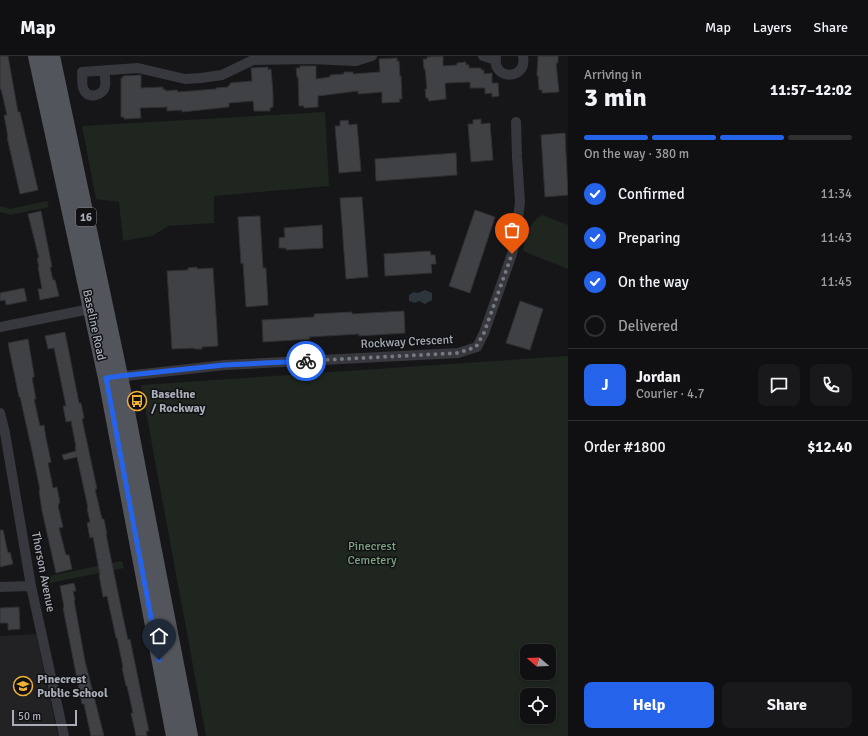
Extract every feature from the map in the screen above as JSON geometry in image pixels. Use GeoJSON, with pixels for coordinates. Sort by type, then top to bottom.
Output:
{"type":"FeatureCollection","features":[{"type":"Feature","properties":{"kind":"main road","name":"Baseline Road"},"geometry":{"type":"LineString","coordinates":[[36,56],[90,309],[113,377],[190,736]]}},
{"type":"Feature","properties":{"kind":"main road","name":"Baseline Road"},"geometry":{"type":"LineString","coordinates":[[52,56],[113,377],[174,736]]}},
{"type":"Feature","properties":{"kind":"street"},"geometry":{"type":"LineString","coordinates":[[104,71],[138,68],[185,79],[222,75],[253,60],[356,60],[372,56]]}},
{"type":"Feature","properties":{"kind":"street"},"geometry":{"type":"LineString","coordinates":[[483,56],[496,58],[498,69],[501,72],[510,75],[521,69],[523,65],[523,56]]}},
{"type":"Feature","properties":{"kind":"street","name":"Rockway Crescent"},"geometry":{"type":"LineString","coordinates":[[113,377],[224,365],[458,353],[476,347],[484,333],[512,254],[515,241],[520,202],[516,122]]}},
{"type":"Feature","properties":{"kind":"street"},"geometry":{"type":"LineString","coordinates":[[0,327],[90,309]]}},
{"type":"Feature","properties":{"kind":"street","name":"Thorson Avenue"},"geometry":{"type":"LineString","coordinates":[[0,413],[5,433],[31,586],[64,736]]}},
{"type":"Feature","properties":{"kind":"street"},"geometry":{"type":"LineString","coordinates":[[0,587],[31,586]]}},
{"type":"Feature","properties":{"kind":"shaded area"},"geometry":{"type":"Polygon","coordinates":[[[425,290],[432,293],[432,300],[425,304],[419,301],[415,303],[409,301],[409,295],[414,292],[418,293],[425,290]]]}},
{"type":"Feature","properties":{"kind":"shaded area","name":"Pinecrest Public School"},"geometry":{"type":"Polygon","coordinates":[[[36,634],[58,736],[0,736],[0,636],[36,634]]]}},
{"type":"Feature","properties":{"kind":"green space"},"geometry":{"type":"Polygon","coordinates":[[[325,112],[329,186],[214,196],[214,223],[168,226],[152,236],[123,241],[119,202],[96,199],[82,126],[325,112]]]}},
{"type":"Feature","properties":{"kind":"green space"},"geometry":{"type":"Polygon","coordinates":[[[47,201],[49,207],[10,215],[0,212],[0,206],[10,209],[47,201]]]}},
{"type":"Feature","properties":{"kind":"green space"},"geometry":{"type":"Polygon","coordinates":[[[542,215],[568,225],[568,269],[523,251],[531,226],[542,215]]]}},
{"type":"Feature","properties":{"kind":"green space","name":"Pinecrest Cemetery"},"geometry":{"type":"Polygon","coordinates":[[[568,356],[568,736],[206,736],[141,385],[568,356]]]}},
{"type":"Feature","properties":{"kind":"green space"},"geometry":{"type":"Polygon","coordinates":[[[122,561],[124,568],[50,583],[49,576],[122,561]]]}},
{"type":"Feature","properties":{"kind":"building"},"geometry":{"type":"Polygon","coordinates":[[[0,56],[8,56],[18,112],[20,112],[38,190],[20,194],[7,137],[4,115],[7,115],[0,89],[0,56]]]}},
{"type":"Feature","properties":{"kind":"building"},"geometry":{"type":"Polygon","coordinates":[[[443,56],[443,66],[457,65],[457,63],[466,62],[466,65],[469,65],[469,68],[481,68],[481,70],[484,70],[484,74],[492,73],[492,83],[498,83],[499,96],[492,97],[492,93],[485,94],[485,88],[470,88],[470,82],[446,83],[446,99],[429,101],[428,98],[426,98],[425,89],[427,89],[423,59],[427,59],[427,57],[443,56]]]}},
{"type":"Feature","properties":{"kind":"building"},"geometry":{"type":"Polygon","coordinates":[[[538,56],[558,56],[558,63],[556,63],[559,92],[542,93],[542,90],[539,90],[537,76],[538,56]]]}},
{"type":"Feature","properties":{"kind":"building"},"geometry":{"type":"Polygon","coordinates":[[[397,58],[397,61],[399,61],[401,76],[402,99],[399,99],[400,102],[382,103],[382,92],[358,94],[358,91],[318,96],[318,107],[304,108],[304,106],[299,106],[298,77],[296,68],[300,68],[300,66],[316,66],[316,79],[330,77],[330,75],[344,74],[344,72],[353,72],[353,74],[380,72],[379,59],[397,58]]]}},
{"type":"Feature","properties":{"kind":"building"},"geometry":{"type":"Polygon","coordinates":[[[268,67],[268,70],[271,69],[273,93],[273,107],[270,108],[270,111],[254,111],[253,101],[229,103],[229,107],[182,112],[182,110],[167,111],[167,107],[140,108],[141,118],[124,119],[124,117],[121,117],[121,78],[123,78],[123,76],[141,75],[141,88],[163,87],[163,90],[165,89],[166,91],[177,90],[178,92],[216,89],[228,87],[230,83],[252,81],[251,68],[268,67]]]}},
{"type":"Feature","properties":{"kind":"building"},"geometry":{"type":"Polygon","coordinates":[[[481,119],[481,124],[490,123],[493,160],[471,162],[468,124],[473,124],[473,120],[481,119]]]}},
{"type":"Feature","properties":{"kind":"building"},"geometry":{"type":"Polygon","coordinates":[[[348,120],[349,125],[357,124],[361,171],[339,173],[335,126],[340,126],[340,121],[348,120]]]}},
{"type":"Feature","properties":{"kind":"building"},"geometry":{"type":"Polygon","coordinates":[[[565,133],[568,195],[545,197],[541,135],[565,133]]]}},
{"type":"Feature","properties":{"kind":"building"},"geometry":{"type":"Polygon","coordinates":[[[456,153],[457,175],[376,181],[375,159],[456,153]]]}},
{"type":"Feature","properties":{"kind":"building"},"geometry":{"type":"Polygon","coordinates":[[[362,197],[368,277],[346,279],[340,198],[362,197]]]}},
{"type":"Feature","properties":{"kind":"building"},"geometry":{"type":"Polygon","coordinates":[[[475,210],[495,217],[470,293],[449,286],[475,210]]]}},
{"type":"Feature","properties":{"kind":"building"},"geometry":{"type":"Polygon","coordinates":[[[41,211],[52,267],[50,267],[59,296],[40,300],[38,289],[42,289],[37,258],[39,258],[28,214],[41,211]]]}},
{"type":"Feature","properties":{"kind":"building"},"geometry":{"type":"Polygon","coordinates":[[[260,216],[263,268],[266,268],[268,305],[246,307],[238,217],[260,216]]]}},
{"type":"Feature","properties":{"kind":"building"},"geometry":{"type":"Polygon","coordinates":[[[322,225],[323,248],[286,250],[286,248],[279,248],[279,238],[285,237],[284,228],[322,225]]]}},
{"type":"Feature","properties":{"kind":"building"},"geometry":{"type":"Polygon","coordinates":[[[430,251],[431,255],[435,255],[436,264],[431,264],[432,273],[385,276],[384,254],[430,251]]]}},
{"type":"Feature","properties":{"kind":"building"},"geometry":{"type":"Polygon","coordinates":[[[197,267],[197,269],[213,268],[218,346],[202,347],[202,349],[172,349],[167,271],[188,270],[188,268],[197,267]]]}},
{"type":"Feature","properties":{"kind":"building"},"geometry":{"type":"Polygon","coordinates":[[[24,288],[27,301],[6,305],[5,300],[0,301],[0,293],[24,288]]]}},
{"type":"Feature","properties":{"kind":"building"},"geometry":{"type":"Polygon","coordinates":[[[520,301],[543,309],[530,350],[506,343],[520,301]]]}},
{"type":"Feature","properties":{"kind":"building"},"geometry":{"type":"Polygon","coordinates":[[[404,311],[405,333],[309,337],[310,339],[263,342],[262,320],[314,317],[314,314],[352,312],[352,314],[404,311]]]}},
{"type":"Feature","properties":{"kind":"building"},"geometry":{"type":"Polygon","coordinates":[[[65,332],[79,403],[81,403],[84,418],[82,419],[97,489],[95,489],[102,519],[104,519],[123,617],[128,640],[130,639],[149,731],[146,731],[147,736],[136,736],[131,713],[133,713],[122,668],[117,638],[107,596],[103,597],[93,537],[90,538],[87,523],[90,522],[88,508],[77,457],[64,460],[62,455],[76,451],[76,447],[71,421],[66,422],[63,406],[66,406],[54,348],[48,349],[45,336],[65,332]]]}},
{"type":"Feature","properties":{"kind":"building"},"geometry":{"type":"Polygon","coordinates":[[[28,339],[34,374],[34,377],[32,378],[36,399],[34,399],[40,426],[44,425],[51,462],[48,463],[53,488],[57,487],[60,503],[58,506],[63,527],[59,528],[66,555],[69,555],[72,569],[56,573],[42,511],[40,490],[31,446],[8,343],[28,339]]]}},
{"type":"Feature","properties":{"kind":"building"},"geometry":{"type":"Polygon","coordinates":[[[0,530],[3,530],[8,553],[10,552],[13,564],[0,567],[0,530]]]}},
{"type":"Feature","properties":{"kind":"building"},"geometry":{"type":"Polygon","coordinates":[[[74,583],[76,591],[73,591],[74,600],[85,661],[104,736],[91,736],[84,704],[82,704],[63,608],[60,586],[74,583]]]}},
{"type":"Feature","properties":{"kind":"building"},"geometry":{"type":"Polygon","coordinates":[[[19,607],[20,629],[8,630],[8,623],[0,623],[0,608],[19,607]]]}},
{"type":"Feature","properties":{"kind":"way so far"},"geometry":{"type":"LineString","coordinates":[[306,361],[458,353],[476,347],[484,333],[512,254]]}},
{"type":"Feature","properties":{"kind":"place","name":"Baseline / Rockway"},"geometry":{"type":"Point","coordinates":[137,401]}},
{"type":"Feature","properties":{"kind":"place","name":"Pinecrest Public School"},"geometry":{"type":"Point","coordinates":[23,686]}},
{"type":"Feature","properties":{"kind":"route"},"geometry":{"type":"LineString","coordinates":[[159,660],[106,378],[224,365],[306,361]]}}]}
